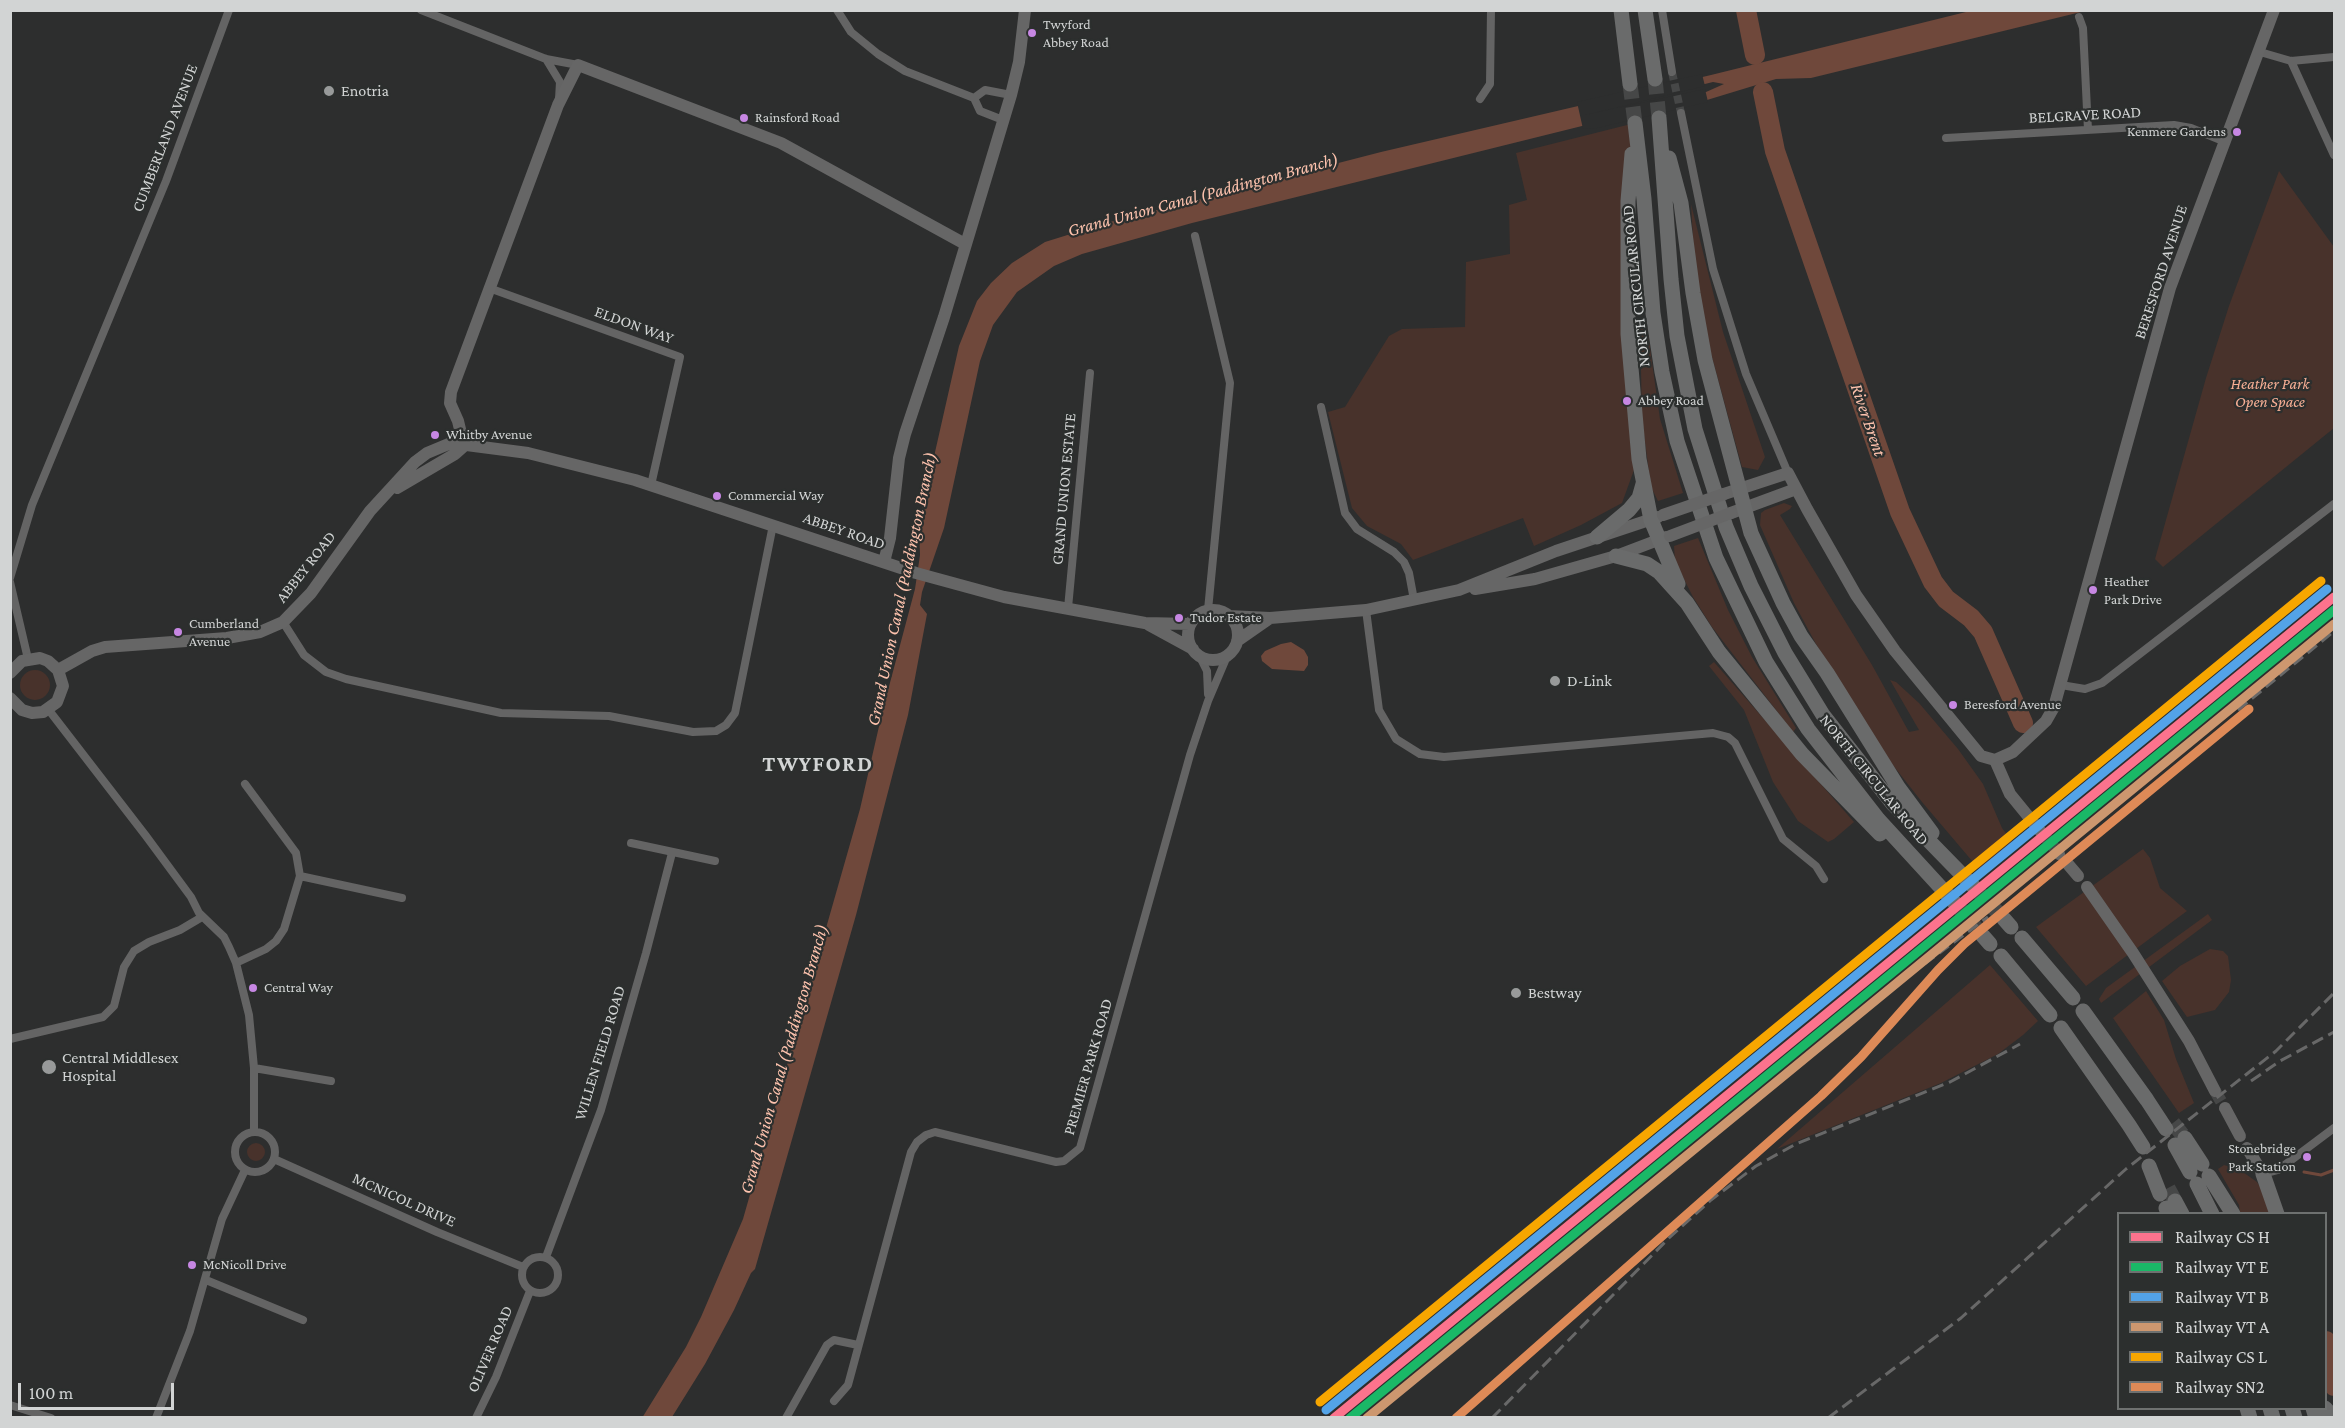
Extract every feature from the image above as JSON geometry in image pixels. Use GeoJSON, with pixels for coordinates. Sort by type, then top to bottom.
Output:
{"type":"FeatureCollection","features":[{"type":"Feature","properties":{"kind":"highway"},"geometry":{"type":"LineString","coordinates":[[1621,10],[1630,84]]}},
{"type":"Feature","properties":{"kind":"highway"},"geometry":{"type":"LineString","coordinates":[[1645,10],[1654,79]]}},
{"type":"Feature","properties":{"kind":"highway","name":"NORTH CIRCULAR ROAD"},"geometry":{"type":"LineString","coordinates":[[1731,491],[1693,293],[1681,203],[1660,121],[1677,336],[1695,429],[1726,526],[1772,628],[1823,715],[1893,804],[1973,886],[1903,793],[1827,672],[1801,636],[1738,510]]}},
{"type":"Feature","properties":{"kind":"highway","name":"NORTH CIRCULAR ROAD"},"geometry":{"type":"LineString","coordinates":[[1643,483],[1628,334],[1628,201],[1635,123],[1653,313],[1662,372],[1684,465],[1716,558],[1766,662],[1808,729],[1878,819],[1954,902],[1870,825],[1802,754],[1719,652],[1687,603]]}},
{"type":"Feature","properties":{"kind":"highway"},"geometry":{"type":"LineString","coordinates":[[1643,483],[1687,603]]}},
{"type":"Feature","properties":{"kind":"highway"},"geometry":{"type":"LineString","coordinates":[[1597,537],[1629,510],[1639,498],[1643,483]]}},
{"type":"Feature","properties":{"kind":"highway"},"geometry":{"type":"LineString","coordinates":[[1731,491],[1738,510]]}},
{"type":"Feature","properties":{"kind":"highway"},"geometry":{"type":"LineString","coordinates":[[1616,556],[1656,568],[1687,603]]}},
{"type":"Feature","properties":{"kind":"highway"},"geometry":{"type":"LineString","coordinates":[[2012,928],[2073,998]]}},
{"type":"Feature","properties":{"kind":"highway"},"geometry":{"type":"LineString","coordinates":[[1992,945],[2050,1015]]}},
{"type":"Feature","properties":{"kind":"highway"},"geometry":{"type":"LineString","coordinates":[[2083,1011],[2101,1032],[2169,1126]]}},
{"type":"Feature","properties":{"kind":"highway"},"geometry":{"type":"LineString","coordinates":[[2061,1028],[2129,1125],[2141,1148]]}},
{"type":"Feature","properties":{"kind":"highway"},"geometry":{"type":"LineString","coordinates":[[2180,1142],[2200,1174],[2231,1212]]}},
{"type":"Feature","properties":{"kind":"highway"},"geometry":{"type":"LineString","coordinates":[[2151,1164],[2170,1203]]}},
{"type":"Feature","properties":{"kind":"highway"},"geometry":{"type":"LineString","coordinates":[[2200,1174],[2211,1212]]}},
{"type":"Feature","properties":{"kind":"highway"},"geometry":{"type":"LineString","coordinates":[[2263,1174],[2276,1212]]}},
{"type":"Feature","properties":{"kind":"street","name":"CUMBERLAND AVENUE"},"geometry":{"type":"LineString","coordinates":[[28,658],[10,580],[33,505],[166,181],[229,10]]}},
{"type":"Feature","properties":{"kind":"street"},"geometry":{"type":"LineString","coordinates":[[421,10],[546,59],[578,65],[781,143],[965,244]]}},
{"type":"Feature","properties":{"kind":"street"},"geometry":{"type":"LineString","coordinates":[[837,10],[851,32],[878,54],[905,71],[974,98],[980,111],[1003,120]]}},
{"type":"Feature","properties":{"kind":"street"},"geometry":{"type":"LineString","coordinates":[[884,562],[890,538],[899,458],[905,434],[1011,95],[1019,62],[1025,10]]}},
{"type":"Feature","properties":{"kind":"street"},"geometry":{"type":"LineString","coordinates":[[1480,99],[1490,84],[1491,10]]}},
{"type":"Feature","properties":{"kind":"street"},"geometry":{"type":"LineString","coordinates":[[1662,10],[1672,72]]}},
{"type":"Feature","properties":{"kind":"street","name":"BERESFORD AVENUE"},"geometry":{"type":"LineString","coordinates":[[1995,760],[2013,752],[2046,721],[2055,707],[2170,288],[2223,141],[2260,52],[2274,10]]}},
{"type":"Feature","properties":{"kind":"street"},"geometry":{"type":"LineString","coordinates":[[2079,16],[2083,28],[2088,130]]}},
{"type":"Feature","properties":{"kind":"street"},"geometry":{"type":"LineString","coordinates":[[2260,52],[2290,61],[2334,57]]}},
{"type":"Feature","properties":{"kind":"street"},"geometry":{"type":"LineString","coordinates":[[546,59],[560,82],[558,105]]}},
{"type":"Feature","properties":{"kind":"street"},"geometry":{"type":"LineString","coordinates":[[2290,61],[2334,155]]}},
{"type":"Feature","properties":{"kind":"street"},"geometry":{"type":"LineString","coordinates":[[464,446],[458,421],[450,403],[451,392],[558,105],[578,65]]}},
{"type":"Feature","properties":{"kind":"street"},"geometry":{"type":"LineString","coordinates":[[974,98],[985,90],[1011,95]]}},
{"type":"Feature","properties":{"kind":"street"},"geometry":{"type":"LineString","coordinates":[[1680,113],[1713,269],[1746,374],[1796,489],[1856,595],[1895,651],[1981,756],[1995,760],[2010,794],[2041,832]]}},
{"type":"Feature","properties":{"kind":"street","name":"BELGRAVE ROAD"},"geometry":{"type":"LineString","coordinates":[[1946,138],[2174,125],[2191,128],[2223,141]]}},
{"type":"Feature","properties":{"kind":"street"},"geometry":{"type":"LineString","coordinates":[[1195,236],[1230,383],[1208,610]]}},
{"type":"Feature","properties":{"kind":"street","name":"ELDON WAY"},"geometry":{"type":"LineString","coordinates":[[489,288],[680,357],[651,485]]}},
{"type":"Feature","properties":{"kind":"street","name":"GRAND UNION ESTATE"},"geometry":{"type":"LineString","coordinates":[[1068,608],[1090,373]]}},
{"type":"Feature","properties":{"kind":"street"},"geometry":{"type":"LineString","coordinates":[[1321,407],[1345,513],[1357,529],[1394,552],[1404,562],[1409,573],[1414,600]]}},
{"type":"Feature","properties":{"kind":"street","name":"ABBEY ROAD"},"geometry":{"type":"LineString","coordinates":[[58,670],[92,651],[105,647],[227,638],[260,632],[283,622],[311,593],[353,533],[415,462],[427,453],[451,443],[528,453],[651,485],[933,579],[1004,597],[1146,623],[1190,624]]}},
{"type":"Feature","properties":{"kind":"street"},"geometry":{"type":"LineString","coordinates":[[1459,590],[1597,537],[1788,472]]}},
{"type":"Feature","properties":{"kind":"street"},"geometry":{"type":"LineString","coordinates":[[1228,616],[1270,618],[1366,610],[1459,590],[1500,586],[1535,579],[1616,556],[1796,489]]}},
{"type":"Feature","properties":{"kind":"street"},"geometry":{"type":"LineString","coordinates":[[2061,686],[2085,689],[2102,683],[2334,504]]}},
{"type":"Feature","properties":{"kind":"street"},"geometry":{"type":"LineString","coordinates":[[283,622],[304,655],[326,672],[346,679],[501,713],[609,716],[693,732],[716,731],[726,725],[735,713],[773,525]]}},
{"type":"Feature","properties":{"kind":"street"},"geometry":{"type":"LineString","coordinates":[[1236,641],[1236,626],[1228,616],[1217,610],[1208,610],[1200,614],[1190,624],[1188,635],[1196,652],[1213,659],[1228,654],[1236,641],[1270,618]]}},
{"type":"Feature","properties":{"kind":"street"},"geometry":{"type":"LineString","coordinates":[[1366,610],[1379,710],[1396,739],[1420,754],[1444,757],[1713,733],[1728,737],[1735,743],[1783,839],[1816,866],[1824,879]]}},
{"type":"Feature","properties":{"kind":"street","name":"ABBEY ROAD"},"geometry":{"type":"LineString","coordinates":[[1146,623],[1196,652]]}},
{"type":"Feature","properties":{"kind":"street","name":"PREMIER PARK ROAD"},"geometry":{"type":"LineString","coordinates":[[1196,652],[1207,671],[1208,701]]}},
{"type":"Feature","properties":{"kind":"street","name":"PREMIER PARK ROAD"},"geometry":{"type":"LineString","coordinates":[[834,1401],[848,1385],[911,1152],[917,1142],[935,1132],[1056,1162],[1064,1161],[1080,1148],[1182,782],[1208,701],[1228,654]]}},
{"type":"Feature","properties":{"kind":"street"},"geometry":{"type":"LineString","coordinates":[[10,673],[16,665],[28,658],[45,659],[58,670],[62,679],[62,692],[57,702],[48,709],[37,713],[27,712],[10,698]]}},
{"type":"Feature","properties":{"kind":"street"},"geometry":{"type":"LineString","coordinates":[[48,709],[146,836],[191,897],[202,917],[224,938],[236,963],[249,1015],[254,1068],[255,1132]]}},
{"type":"Feature","properties":{"kind":"street"},"geometry":{"type":"LineString","coordinates":[[236,963],[266,949],[276,941],[284,929],[300,876],[296,853],[246,784]]}},
{"type":"Feature","properties":{"kind":"street"},"geometry":{"type":"LineString","coordinates":[[631,843],[715,861]]}},
{"type":"Feature","properties":{"kind":"street","name":"WILLEN FIELD ROAD"},"geometry":{"type":"LineString","coordinates":[[546,1257],[601,1110],[672,853]]}},
{"type":"Feature","properties":{"kind":"street"},"geometry":{"type":"LineString","coordinates":[[2061,856],[2078,876]]}},
{"type":"Feature","properties":{"kind":"street"},"geometry":{"type":"LineString","coordinates":[[300,876],[402,898]]}},
{"type":"Feature","properties":{"kind":"street"},"geometry":{"type":"LineString","coordinates":[[2087,887],[2133,952],[2189,1041],[2215,1091]]}},
{"type":"Feature","properties":{"kind":"street"},"geometry":{"type":"LineString","coordinates":[[10,1039],[103,1017],[114,1006],[124,967],[134,951],[202,917]]}},
{"type":"Feature","properties":{"kind":"street"},"geometry":{"type":"LineString","coordinates":[[254,1068],[331,1081]]}},
{"type":"Feature","properties":{"kind":"street"},"geometry":{"type":"LineString","coordinates":[[2225,1108],[2240,1136]]}},
{"type":"Feature","properties":{"kind":"street"},"geometry":{"type":"LineString","coordinates":[[2247,1148],[2263,1174],[2278,1170],[2334,1128]]}},
{"type":"Feature","properties":{"kind":"street"},"geometry":{"type":"LineString","coordinates":[[255,1132],[263,1134],[272,1141],[275,1151],[274,1159],[268,1167],[254,1172],[244,1170],[236,1158],[235,1149],[243,1136],[255,1132]]}},
{"type":"Feature","properties":{"kind":"street","name":"MCNICOL DRIVE"},"geometry":{"type":"LineString","coordinates":[[274,1159],[523,1267]]}},
{"type":"Feature","properties":{"kind":"street"},"geometry":{"type":"LineString","coordinates":[[156,1418],[190,1331],[222,1219],[244,1170]]}},
{"type":"Feature","properties":{"kind":"street"},"geometry":{"type":"LineString","coordinates":[[546,1257],[558,1270],[557,1282],[553,1288],[542,1293],[530,1291],[521,1278],[523,1267],[530,1259],[546,1257]]}},
{"type":"Feature","properties":{"kind":"street"},"geometry":{"type":"LineString","coordinates":[[206,1280],[303,1320]]}},
{"type":"Feature","properties":{"kind":"street","name":"OLIVER ROAD"},"geometry":{"type":"LineString","coordinates":[[476,1418],[496,1377],[530,1291]]}},
{"type":"Feature","properties":{"kind":"street"},"geometry":{"type":"LineString","coordinates":[[786,1418],[827,1345],[834,1340],[858,1345]]}},
{"type":"Feature","properties":{"kind":"street"},"geometry":{"type":"LineString","coordinates":[[10,1405],[51,1418]]}},
{"type":"Feature","properties":{"kind":"green space"},"geometry":{"type":"Polygon","coordinates":[[[1635,123],[1628,201],[1638,459],[1622,503],[1534,546],[1523,518],[1413,560],[1401,544],[1367,526],[1352,508],[1328,412],[1345,407],[1389,336],[1402,329],[1465,327],[1466,262],[1510,254],[1509,205],[1527,200],[1516,153],[1635,123]]]}},
{"type":"Feature","properties":{"kind":"green space","name":"Heather Park Open Space"},"geometry":{"type":"Polygon","coordinates":[[[2279,171],[2334,247],[2334,428],[2163,567],[2155,559],[2206,378],[2229,306],[2279,171]]]}},
{"type":"Feature","properties":{"kind":"green space"},"geometry":{"type":"Polygon","coordinates":[[[1691,204],[1723,332],[1765,457],[1758,470],[1742,467],[1706,335],[1695,270],[1691,204]]]}},
{"type":"Feature","properties":{"kind":"green space"},"geometry":{"type":"Polygon","coordinates":[[[1646,320],[1660,419],[1683,493],[1658,501],[1651,487],[1642,419],[1640,321],[1646,320]]]}},
{"type":"Feature","properties":{"kind":"green space"},"geometry":{"type":"Polygon","coordinates":[[[1784,503],[1792,506],[1780,515],[1872,665],[1909,732],[1919,730],[1890,680],[1896,682],[1919,703],[1958,749],[1983,784],[2002,828],[2017,848],[1984,875],[1892,764],[1816,644],[1794,603],[1760,525],[1761,513],[1784,503]]]}},
{"type":"Feature","properties":{"kind":"green space"},"geometry":{"type":"Polygon","coordinates":[[[1698,538],[1728,610],[1752,657],[1796,728],[1793,732],[1712,627],[1693,597],[1675,561],[1674,546],[1698,538]]]}},
{"type":"Feature","properties":{"kind":"green space"},"geometry":{"type":"Polygon","coordinates":[[[1714,662],[1854,822],[1834,839],[1828,842],[1798,821],[1773,782],[1744,710],[1709,666],[1714,662]]]}},
{"type":"Feature","properties":{"kind":"green space"},"geometry":{"type":"Polygon","coordinates":[[[35,670],[46,674],[50,685],[46,696],[35,700],[24,696],[20,685],[24,674],[35,670]]]}},
{"type":"Feature","properties":{"kind":"green space"},"geometry":{"type":"Polygon","coordinates":[[[2143,849],[2150,858],[2160,888],[2187,911],[2086,986],[2036,927],[2143,849]]]}},
{"type":"Feature","properties":{"kind":"green space"},"geometry":{"type":"Polygon","coordinates":[[[2208,914],[2212,920],[2101,1003],[2099,999],[2106,988],[2208,914]]]}},
{"type":"Feature","properties":{"kind":"green space"},"geometry":{"type":"Polygon","coordinates":[[[2210,949],[2223,951],[2228,956],[2231,980],[2229,992],[2215,1010],[2187,1017],[2162,981],[2180,966],[2210,949]]]}},
{"type":"Feature","properties":{"kind":"green space"},"geometry":{"type":"Polygon","coordinates":[[[1990,965],[2038,1021],[2023,1035],[1998,1054],[1941,1083],[1777,1149],[1990,965]]]}},
{"type":"Feature","properties":{"kind":"green space"},"geometry":{"type":"Polygon","coordinates":[[[2146,991],[2164,1020],[2176,1059],[2194,1103],[2179,1113],[2113,1018],[2146,991]]]}},
{"type":"Feature","properties":{"kind":"green space"},"geometry":{"type":"Polygon","coordinates":[[[256,1143],[262,1146],[265,1152],[262,1158],[256,1161],[250,1158],[247,1152],[250,1146],[256,1143]]]}},
{"type":"Feature","properties":{"kind":"green space"},"geometry":{"type":"Polygon","coordinates":[[[2224,1165],[2240,1170],[2257,1182],[2276,1212],[2240,1212],[2239,1205],[2218,1169],[2224,1165]]]}},
{"type":"Feature","properties":{"kind":"shaded area"},"geometry":{"type":"Polygon","coordinates":[[[1970,11],[2085,11],[1811,78],[1776,79],[1707,100],[1596,125],[1582,126],[1192,223],[1082,254],[1054,266],[1017,292],[993,325],[980,361],[944,528],[922,592],[920,605],[927,614],[908,715],[856,915],[755,1269],[705,1364],[672,1417],[642,1418],[686,1347],[743,1219],[860,809],[883,709],[915,589],[920,555],[919,523],[959,346],[977,301],[991,283],[1012,263],[1045,242],[1106,223],[1381,152],[1711,75],[1970,11]],[[1713,82],[1580,115],[1591,118],[1706,92],[1724,84],[1713,82]]]}},
{"type":"Feature","properties":{"kind":"shaded area"},"geometry":{"type":"Polygon","coordinates":[[[1291,642],[1304,650],[1308,657],[1308,665],[1304,671],[1272,669],[1262,661],[1261,656],[1265,651],[1291,642]]]}},
{"type":"Feature","properties":{"kind":"pier"},"geometry":{"type":"Polygon","coordinates":[[[1702,74],[1705,86],[1585,115],[1705,89],[1708,102],[1597,128],[1583,129],[1577,102],[1702,74]]]}},
{"type":"Feature","properties":{"kind":"waterway","name":"River Brent"},"geometry":{"type":"LineString","coordinates":[[1746,10],[1755,55]]}},
{"type":"Feature","properties":{"kind":"waterway","name":"River Brent"},"geometry":{"type":"LineString","coordinates":[[1763,92],[1775,151],[1900,512],[1933,582],[1946,599],[1971,618],[1983,632],[2023,723]]}},
{"type":"Feature","properties":{"kind":"waterway"},"geometry":{"type":"LineString","coordinates":[[2304,1172],[2321,1175],[2334,1170]]}},
{"type":"Feature","properties":{"kind":"waterway","name":"River Brent"},"geometry":{"type":"LineString","coordinates":[[2327,1347],[2334,1386]]}},
{"type":"Feature","properties":{"kind":"tunnel"},"geometry":{"type":"LineString","coordinates":[[1672,72],[1681,113]]}},
{"type":"Feature","properties":{"kind":"tunnel"},"geometry":{"type":"LineString","coordinates":[[1655,79],[1659,118]]}},
{"type":"Feature","properties":{"kind":"tunnel"},"geometry":{"type":"LineString","coordinates":[[1630,84],[1635,123]]}},
{"type":"Feature","properties":{"kind":"tunnel"},"geometry":{"type":"LineString","coordinates":[[2041,832],[2058,852]]}},
{"type":"Feature","properties":{"kind":"tunnel"},"geometry":{"type":"LineString","coordinates":[[1973,886],[2004,919]]}},
{"type":"Feature","properties":{"kind":"tunnel"},"geometry":{"type":"LineString","coordinates":[[1954,902],[1983,936]]}},
{"type":"Feature","properties":{"kind":"tunnel"},"geometry":{"type":"LineString","coordinates":[[2215,1091],[2225,1108]]}},
{"type":"Feature","properties":{"kind":"tunnel"},"geometry":{"type":"LineString","coordinates":[[2173,1123],[2185,1138]]}},
{"type":"Feature","properties":{"kind":"tunnel"},"geometry":{"type":"LineString","coordinates":[[2168,1188],[2175,1201]]}},
{"type":"Feature","properties":{"kind":"railway"},"geometry":{"type":"LineString","coordinates":[[2238,710],[2332,633]]}},
{"type":"Feature","properties":{"kind":"railway"},"geometry":{"type":"LineString","coordinates":[[1366,1418],[1869,1005],[1988,917]]}},
{"type":"Feature","properties":{"kind":"railway"},"geometry":{"type":"LineString","coordinates":[[1828,1418],[1961,1318],[2126,1169],[2276,1051],[2334,993]]}},
{"type":"Feature","properties":{"kind":"railway"},"geometry":{"type":"LineString","coordinates":[[2251,1081],[2280,1061],[2334,1032]]}},
{"type":"Feature","properties":{"kind":"railway"},"geometry":{"type":"LineString","coordinates":[[1492,1418],[1669,1238],[1711,1200],[1756,1166],[1796,1144],[1950,1082],[2020,1044]]}},
{"type":"Feature","properties":{"kind":"transit line"},"geometry":{"type":"LineString","coordinates":[[1320,1402],[2321,581]]}},
{"type":"Feature","properties":{"kind":"transit line"},"geometry":{"type":"LineString","coordinates":[[1326,1410],[2327,589]]}},
{"type":"Feature","properties":{"kind":"transit line"},"geometry":{"type":"LineString","coordinates":[[1334,1418],[2334,597]]}},
{"type":"Feature","properties":{"kind":"transit line"},"geometry":{"type":"LineString","coordinates":[[1350,1418],[2334,610]]}},
{"type":"Feature","properties":{"kind":"transit line"},"geometry":{"type":"LineString","coordinates":[[1367,1418],[2334,624]]}},
{"type":"Feature","properties":{"kind":"rail line","name":"SN2"},"geometry":{"type":"LineString","coordinates":[[1456,1418],[1821,1096],[1861,1057],[1964,944],[2249,709]]}},
{"type":"Feature","properties":{"kind":"place","name":"Twyford Abbey Road"},"geometry":{"type":"Point","coordinates":[1032,33]}},
{"type":"Feature","properties":{"kind":"place","name":"Enotria"},"geometry":{"type":"Point","coordinates":[329,91]}},
{"type":"Feature","properties":{"kind":"place","name":"Rainsford Road"},"geometry":{"type":"Point","coordinates":[744,118]}},
{"type":"Feature","properties":{"kind":"place","name":"Kenmere Gardens"},"geometry":{"type":"Point","coordinates":[2237,132]}},
{"type":"Feature","properties":{"kind":"place","name":"Abbey Road"},"geometry":{"type":"Point","coordinates":[1627,401]}},
{"type":"Feature","properties":{"kind":"place","name":"Whitby Avenue"},"geometry":{"type":"Point","coordinates":[435,435]}},
{"type":"Feature","properties":{"kind":"place","name":"Commercial Way"},"geometry":{"type":"Point","coordinates":[717,496]}},
{"type":"Feature","properties":{"kind":"place","name":"Heather Park Drive"},"geometry":{"type":"Point","coordinates":[2093,590]}},
{"type":"Feature","properties":{"kind":"place","name":"Tudor Estate"},"geometry":{"type":"Point","coordinates":[1179,618]}},
{"type":"Feature","properties":{"kind":"place","name":"Cumberland Avenue"},"geometry":{"type":"Point","coordinates":[178,632]}},
{"type":"Feature","properties":{"kind":"place","name":"D-Link"},"geometry":{"type":"Point","coordinates":[1555,681]}},
{"type":"Feature","properties":{"kind":"place","name":"Beresford Avenue"},"geometry":{"type":"Point","coordinates":[1953,705]}},
{"type":"Feature","properties":{"kind":"place","name":"Central Way"},"geometry":{"type":"Point","coordinates":[253,988]}},
{"type":"Feature","properties":{"kind":"place","name":"Bestway"},"geometry":{"type":"Point","coordinates":[1516,993]}},
{"type":"Feature","properties":{"kind":"place","name":"Central Middlesex Hospital"},"geometry":{"type":"Point","coordinates":[49,1067]}},
{"type":"Feature","properties":{"kind":"place","name":"Stonebridge Park Station"},"geometry":{"type":"Point","coordinates":[2307,1157]}},
{"type":"Feature","properties":{"kind":"place","name":"McNicoll Drive"},"geometry":{"type":"Point","coordinates":[192,1265]}},
{"type":"Feature","properties":{"kind":"district","name":"TWYFORD"},"geometry":{"type":"Point","coordinates":[818,764]}},
{"type":"Feature","properties":{"kind":"water label","name":"Grand Union Canal (Paddington Branch)"},"geometry":{"type":"Point","coordinates":[1203,195]}},
{"type":"Feature","properties":{"kind":"water label","name":"Grand Union Canal (Paddington Branch)"},"geometry":{"type":"Point","coordinates":[902,589]}},
{"type":"Feature","properties":{"kind":"water label","name":"Grand Union Canal (Paddington Branch)"},"geometry":{"type":"Point","coordinates":[784,1059]}}]}
